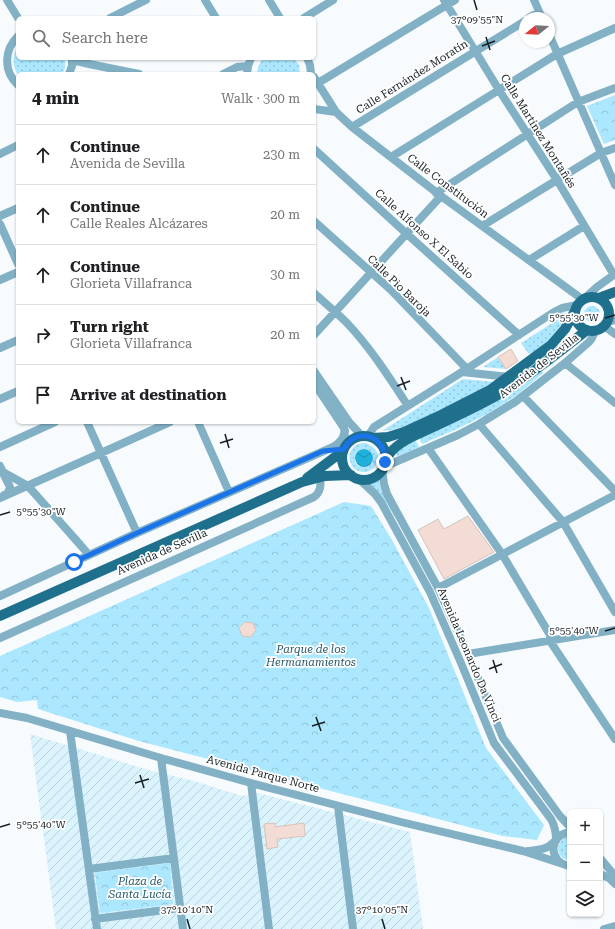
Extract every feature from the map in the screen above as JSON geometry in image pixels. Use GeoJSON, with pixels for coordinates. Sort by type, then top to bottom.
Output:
{"type":"FeatureCollection","features":[{"type":"Feature","properties":{"kind":"main road"},"geometry":{"type":"LineString","coordinates":[[599,298],[615,292]]}},
{"type":"Feature","properties":{"kind":"main road"},"geometry":{"type":"LineString","coordinates":[[592,296],[599,298],[607,304],[609,308],[605,322],[582,328],[575,316],[580,303],[592,296]]}},
{"type":"Feature","properties":{"kind":"main road","name":"Avenida de Sevilla"},"geometry":{"type":"LineString","coordinates":[[365,435],[394,435],[408,430],[480,396],[498,385],[546,350],[555,341],[565,329],[580,303]]}},
{"type":"Feature","properties":{"kind":"main road","name":"Avenida de Sevilla"},"geometry":{"type":"LineString","coordinates":[[384,464],[390,453],[406,440],[503,392],[605,322]]}},
{"type":"Feature","properties":{"kind":"main road"},"geometry":{"type":"LineString","coordinates":[[365,435],[380,443],[385,454],[384,464],[378,474],[372,478],[366,480],[355,477],[346,471],[343,465],[342,458],[344,449],[354,438],[365,435]]}},
{"type":"Feature","properties":{"kind":"main road","name":"Avenida de Sevilla"},"geometry":{"type":"LineString","coordinates":[[302,482],[344,449]]}},
{"type":"Feature","properties":{"kind":"main road","name":"Avenida de Sevilla"},"geometry":{"type":"LineString","coordinates":[[0,616],[302,482],[320,477],[355,477]]}},
{"type":"Feature","properties":{"kind":"street"},"geometry":{"type":"LineString","coordinates":[[7,0],[17,16]]}},
{"type":"Feature","properties":{"kind":"street"},"geometry":{"type":"LineString","coordinates":[[114,16],[145,0]]}},
{"type":"Feature","properties":{"kind":"street"},"geometry":{"type":"LineString","coordinates":[[205,0],[215,16]]}},
{"type":"Feature","properties":{"kind":"street"},"geometry":{"type":"LineString","coordinates":[[268,0],[279,16]]}},
{"type":"Feature","properties":{"kind":"street"},"geometry":{"type":"LineString","coordinates":[[307,16],[333,0]]}},
{"type":"Feature","properties":{"kind":"street"},"geometry":{"type":"LineString","coordinates":[[316,74],[445,2],[455,0]]}},
{"type":"Feature","properties":{"kind":"street"},"geometry":{"type":"LineString","coordinates":[[534,0],[540,12]]}},
{"type":"Feature","properties":{"kind":"street","name":"Calle Martínez Montañés"},"geometry":{"type":"LineString","coordinates":[[445,2],[614,274]]}},
{"type":"Feature","properties":{"kind":"street","name":"Calle Fernández Moratín"},"geometry":{"type":"LineString","coordinates":[[352,127],[519,25]]}},
{"type":"Feature","properties":{"kind":"street"},"geometry":{"type":"LineString","coordinates":[[391,157],[557,54],[615,28]]}},
{"type":"Feature","properties":{"kind":"street"},"geometry":{"type":"LineString","coordinates":[[16,39],[4,56],[7,61],[8,71],[16,82]]}},
{"type":"Feature","properties":{"kind":"street"},"geometry":{"type":"LineString","coordinates":[[555,48],[615,185]]}},
{"type":"Feature","properties":{"kind":"street"},"geometry":{"type":"LineString","coordinates":[[70,72],[72,60]]}},
{"type":"Feature","properties":{"kind":"street"},"geometry":{"type":"LineString","coordinates":[[75,60],[129,72]]}},
{"type":"Feature","properties":{"kind":"street","name":"Calle Constitución"},"geometry":{"type":"LineString","coordinates":[[308,60],[312,72]]}},
{"type":"Feature","properties":{"kind":"street"},"geometry":{"type":"LineString","coordinates":[[228,72],[247,64]]}},
{"type":"Feature","properties":{"kind":"street"},"geometry":{"type":"LineString","coordinates":[[0,75],[8,71]]}},
{"type":"Feature","properties":{"kind":"street","name":"Calle Constitución"},"geometry":{"type":"LineString","coordinates":[[316,81],[336,112],[352,127],[439,194],[529,260],[580,303]]}},
{"type":"Feature","properties":{"kind":"street"},"geometry":{"type":"LineString","coordinates":[[316,333],[407,234],[439,194],[578,102],[615,88]]}},
{"type":"Feature","properties":{"kind":"street"},"geometry":{"type":"LineString","coordinates":[[316,109],[336,112]]}},
{"type":"Feature","properties":{"kind":"street"},"geometry":{"type":"LineString","coordinates":[[0,154],[16,147]]}},
{"type":"Feature","properties":{"kind":"street"},"geometry":{"type":"LineString","coordinates":[[482,226],[601,153],[615,148]]}},
{"type":"Feature","properties":{"kind":"street","name":"Calle Alfonso X El Sabio"},"geometry":{"type":"LineString","coordinates":[[316,151],[519,335]]}},
{"type":"Feature","properties":{"kind":"street"},"geometry":{"type":"LineString","coordinates":[[0,216],[16,209]]}},
{"type":"Feature","properties":{"kind":"street","name":"Calle Pio Baroja"},"geometry":{"type":"LineString","coordinates":[[316,223],[396,295],[465,370]]}},
{"type":"Feature","properties":{"kind":"street"},"geometry":{"type":"LineString","coordinates":[[0,224],[16,260]]}},
{"type":"Feature","properties":{"kind":"street"},"geometry":{"type":"LineString","coordinates":[[529,260],[584,226]]}},
{"type":"Feature","properties":{"kind":"street"},"geometry":{"type":"LineString","coordinates":[[0,280],[16,273]]}},
{"type":"Feature","properties":{"kind":"street","name":"Avenida de Sevilla"},"geometry":{"type":"LineString","coordinates":[[374,427],[365,435],[362,431],[374,427],[558,310],[580,303],[596,287],[614,274]]}},
{"type":"Feature","properties":{"kind":"street"},"geometry":{"type":"LineString","coordinates":[[316,295],[346,323],[372,353],[408,406]]}},
{"type":"Feature","properties":{"kind":"street"},"geometry":{"type":"LineString","coordinates":[[605,322],[607,328],[615,334]]}},
{"type":"Feature","properties":{"kind":"street","name":"Avenida de Sevilla"},"geometry":{"type":"LineString","coordinates":[[384,464],[393,463],[479,424],[523,396],[589,342],[605,322]]}},
{"type":"Feature","properties":{"kind":"street"},"geometry":{"type":"LineString","coordinates":[[0,348],[16,341]]}},
{"type":"Feature","properties":{"kind":"street"},"geometry":{"type":"LineString","coordinates":[[565,363],[615,403]]}},
{"type":"Feature","properties":{"kind":"street"},"geometry":{"type":"LineString","coordinates":[[465,370],[509,377]]}},
{"type":"Feature","properties":{"kind":"street"},"geometry":{"type":"LineString","coordinates":[[316,374],[349,422],[365,435]]}},
{"type":"Feature","properties":{"kind":"street"},"geometry":{"type":"LineString","coordinates":[[316,386],[345,431],[344,449],[323,451]]}},
{"type":"Feature","properties":{"kind":"street"},"geometry":{"type":"LineString","coordinates":[[0,399],[16,392]]}},
{"type":"Feature","properties":{"kind":"street"},"geometry":{"type":"LineString","coordinates":[[523,396],[615,491]]}},
{"type":"Feature","properties":{"kind":"street"},"geometry":{"type":"LineString","coordinates":[[0,447],[51,424]]}},
{"type":"Feature","properties":{"kind":"street"},"geometry":{"type":"LineString","coordinates":[[89,424],[137,533]]}},
{"type":"Feature","properties":{"kind":"street"},"geometry":{"type":"LineString","coordinates":[[2,496],[28,486],[166,424]]}},
{"type":"Feature","properties":{"kind":"street"},"geometry":{"type":"LineString","coordinates":[[199,424],[229,492]]}},
{"type":"Feature","properties":{"kind":"street"},"geometry":{"type":"LineString","coordinates":[[479,424],[563,522],[615,612]]}},
{"type":"Feature","properties":{"kind":"street"},"geometry":{"type":"LineString","coordinates":[[0,596],[137,533],[333,447],[340,442],[345,431]]}},
{"type":"Feature","properties":{"kind":"street"},"geometry":{"type":"LineString","coordinates":[[428,448],[502,554],[550,635],[550,641],[615,740]]}},
{"type":"Feature","properties":{"kind":"street","name":"Avenida Leonardo Da Vinci"},"geometry":{"type":"LineString","coordinates":[[384,464],[384,484],[387,494],[438,588],[468,654],[503,738],[567,824]]}},
{"type":"Feature","properties":{"kind":"street"},"geometry":{"type":"LineString","coordinates":[[1,469],[28,486],[89,555]]}},
{"type":"Feature","properties":{"kind":"street"},"geometry":{"type":"LineString","coordinates":[[1,469],[10,487],[9,491],[2,496]]}},
{"type":"Feature","properties":{"kind":"street","name":"Avenida de Sevilla"},"geometry":{"type":"LineString","coordinates":[[0,638],[315,496],[319,492],[320,477]]}},
{"type":"Feature","properties":{"kind":"street","name":"Avenida Leonardo Da Vinci"},"geometry":{"type":"LineString","coordinates":[[355,477],[378,497],[391,520],[430,592],[494,743],[551,819],[555,828],[554,855],[559,861],[567,865]]}},
{"type":"Feature","properties":{"kind":"street"},"geometry":{"type":"LineString","coordinates":[[438,588],[615,495]]}},
{"type":"Feature","properties":{"kind":"street"},"geometry":{"type":"LineString","coordinates":[[468,654],[615,630]]}},
{"type":"Feature","properties":{"kind":"street","name":"Avenida Parque Norte"},"geometry":{"type":"LineString","coordinates":[[0,712],[27,718],[251,783],[401,822],[523,851],[567,865]]}},
{"type":"Feature","properties":{"kind":"street"},"geometry":{"type":"LineString","coordinates":[[70,731],[97,929]]}},
{"type":"Feature","properties":{"kind":"street"},"geometry":{"type":"LineString","coordinates":[[161,758],[183,929]]}},
{"type":"Feature","properties":{"kind":"street"},"geometry":{"type":"LineString","coordinates":[[251,783],[269,929]]}},
{"type":"Feature","properties":{"kind":"street"},"geometry":{"type":"LineString","coordinates":[[338,806],[354,929]]}},
{"type":"Feature","properties":{"kind":"street","name":"Avenida Parque Norte"},"geometry":{"type":"LineString","coordinates":[[523,851],[542,849],[551,845],[561,834],[567,833]]}},
{"type":"Feature","properties":{"kind":"street"},"geometry":{"type":"LineString","coordinates":[[89,869],[174,858]]}},
{"type":"Feature","properties":{"kind":"street"},"geometry":{"type":"LineString","coordinates":[[603,862],[615,876]]}},
{"type":"Feature","properties":{"kind":"street"},"geometry":{"type":"LineString","coordinates":[[603,875],[609,878],[615,884]]}},
{"type":"Feature","properties":{"kind":"street"},"geometry":{"type":"LineString","coordinates":[[95,919],[180,908]]}},
{"type":"Feature","properties":{"kind":"street"},"geometry":{"type":"LineString","coordinates":[[604,929],[615,926]]}},
{"type":"Feature","properties":{"kind":"shaded area"},"geometry":{"type":"Polygon","coordinates":[[[30,734],[152,771],[194,781],[242,796],[258,793],[410,832],[423,929],[56,929],[30,734]]]}},
{"type":"Feature","properties":{"kind":"green space"},"geometry":{"type":"Polygon","coordinates":[[[16,51],[16,60],[65,60],[65,68],[63,72],[17,72],[14,60],[16,51]]]}},
{"type":"Feature","properties":{"kind":"green space"},"geometry":{"type":"Polygon","coordinates":[[[262,60],[295,60],[299,65],[300,72],[257,72],[262,60]]]}},
{"type":"Feature","properties":{"kind":"green space"},"geometry":{"type":"Polygon","coordinates":[[[615,95],[615,140],[604,144],[587,106],[615,95]]]}},
{"type":"Feature","properties":{"kind":"green space"},"geometry":{"type":"Polygon","coordinates":[[[589,306],[595,306],[600,311],[598,320],[595,322],[589,322],[584,317],[584,311],[589,306]]]}},
{"type":"Feature","properties":{"kind":"green space"},"geometry":{"type":"Polygon","coordinates":[[[563,312],[567,314],[567,317],[555,336],[532,354],[528,353],[521,343],[560,318],[558,315],[563,312]]]}},
{"type":"Feature","properties":{"kind":"green space"},"geometry":{"type":"Polygon","coordinates":[[[498,357],[506,369],[483,367],[498,357]]]}},
{"type":"Feature","properties":{"kind":"green space"},"geometry":{"type":"Polygon","coordinates":[[[541,370],[543,373],[517,395],[489,413],[422,444],[419,438],[541,370]]]}},
{"type":"Feature","properties":{"kind":"green space"},"geometry":{"type":"Polygon","coordinates":[[[463,379],[495,382],[417,421],[396,429],[382,431],[463,379]]]}},
{"type":"Feature","properties":{"kind":"green space"},"geometry":{"type":"Polygon","coordinates":[[[415,439],[419,447],[397,457],[396,453],[415,439]]]}},
{"type":"Feature","properties":{"kind":"green space"},"geometry":{"type":"Polygon","coordinates":[[[366,443],[370,445],[375,449],[378,455],[378,462],[372,470],[367,472],[359,471],[354,468],[351,463],[350,452],[353,447],[366,443]],[[362,449],[356,453],[356,463],[362,466],[367,466],[372,460],[372,455],[368,450],[362,449]]]}},
{"type":"Feature","properties":{"kind":"green space"},"geometry":{"type":"Polygon","coordinates":[[[379,478],[380,486],[395,516],[379,494],[367,483],[379,478]]]}},
{"type":"Feature","properties":{"kind":"green space","name":"Parque de los Hermanamientos"},"geometry":{"type":"Polygon","coordinates":[[[344,502],[371,506],[392,540],[429,608],[486,748],[544,825],[537,840],[503,836],[139,741],[38,709],[37,700],[17,702],[0,697],[0,656],[344,502]]]}},
{"type":"Feature","properties":{"kind":"green space"},"geometry":{"type":"Polygon","coordinates":[[[567,837],[567,860],[559,854],[558,847],[562,840],[567,837]]]}},
{"type":"Feature","properties":{"kind":"green space","name":"Plaza de Santa Lucía"},"geometry":{"type":"Polygon","coordinates":[[[170,863],[173,904],[100,913],[95,873],[170,863]]]}},
{"type":"Feature","properties":{"kind":"water"},"geometry":{"type":"Polygon","coordinates":[[[364,449],[371,451],[373,458],[371,465],[364,467],[357,465],[355,458],[357,451],[364,449]]]}},
{"type":"Feature","properties":{"kind":"building"},"geometry":{"type":"Polygon","coordinates":[[[511,349],[518,361],[506,369],[498,357],[511,349]]]}},
{"type":"Feature","properties":{"kind":"building"},"geometry":{"type":"Polygon","coordinates":[[[468,516],[494,552],[444,579],[418,530],[438,519],[444,529],[468,516]]]}},
{"type":"Feature","properties":{"kind":"building"},"geometry":{"type":"Polygon","coordinates":[[[245,622],[253,623],[256,630],[251,637],[242,636],[239,628],[245,622]]]}},
{"type":"Feature","properties":{"kind":"building"},"geometry":{"type":"Polygon","coordinates":[[[275,823],[275,827],[304,823],[305,836],[277,839],[278,847],[267,849],[264,824],[275,823]]]}},
{"type":"Feature","properties":{"kind":"route"},"geometry":{"type":"LineString","coordinates":[[74,562],[323,451],[344,449],[345,446],[356,437],[368,436],[378,441],[384,451],[386,457],[385,462]]}}]}
